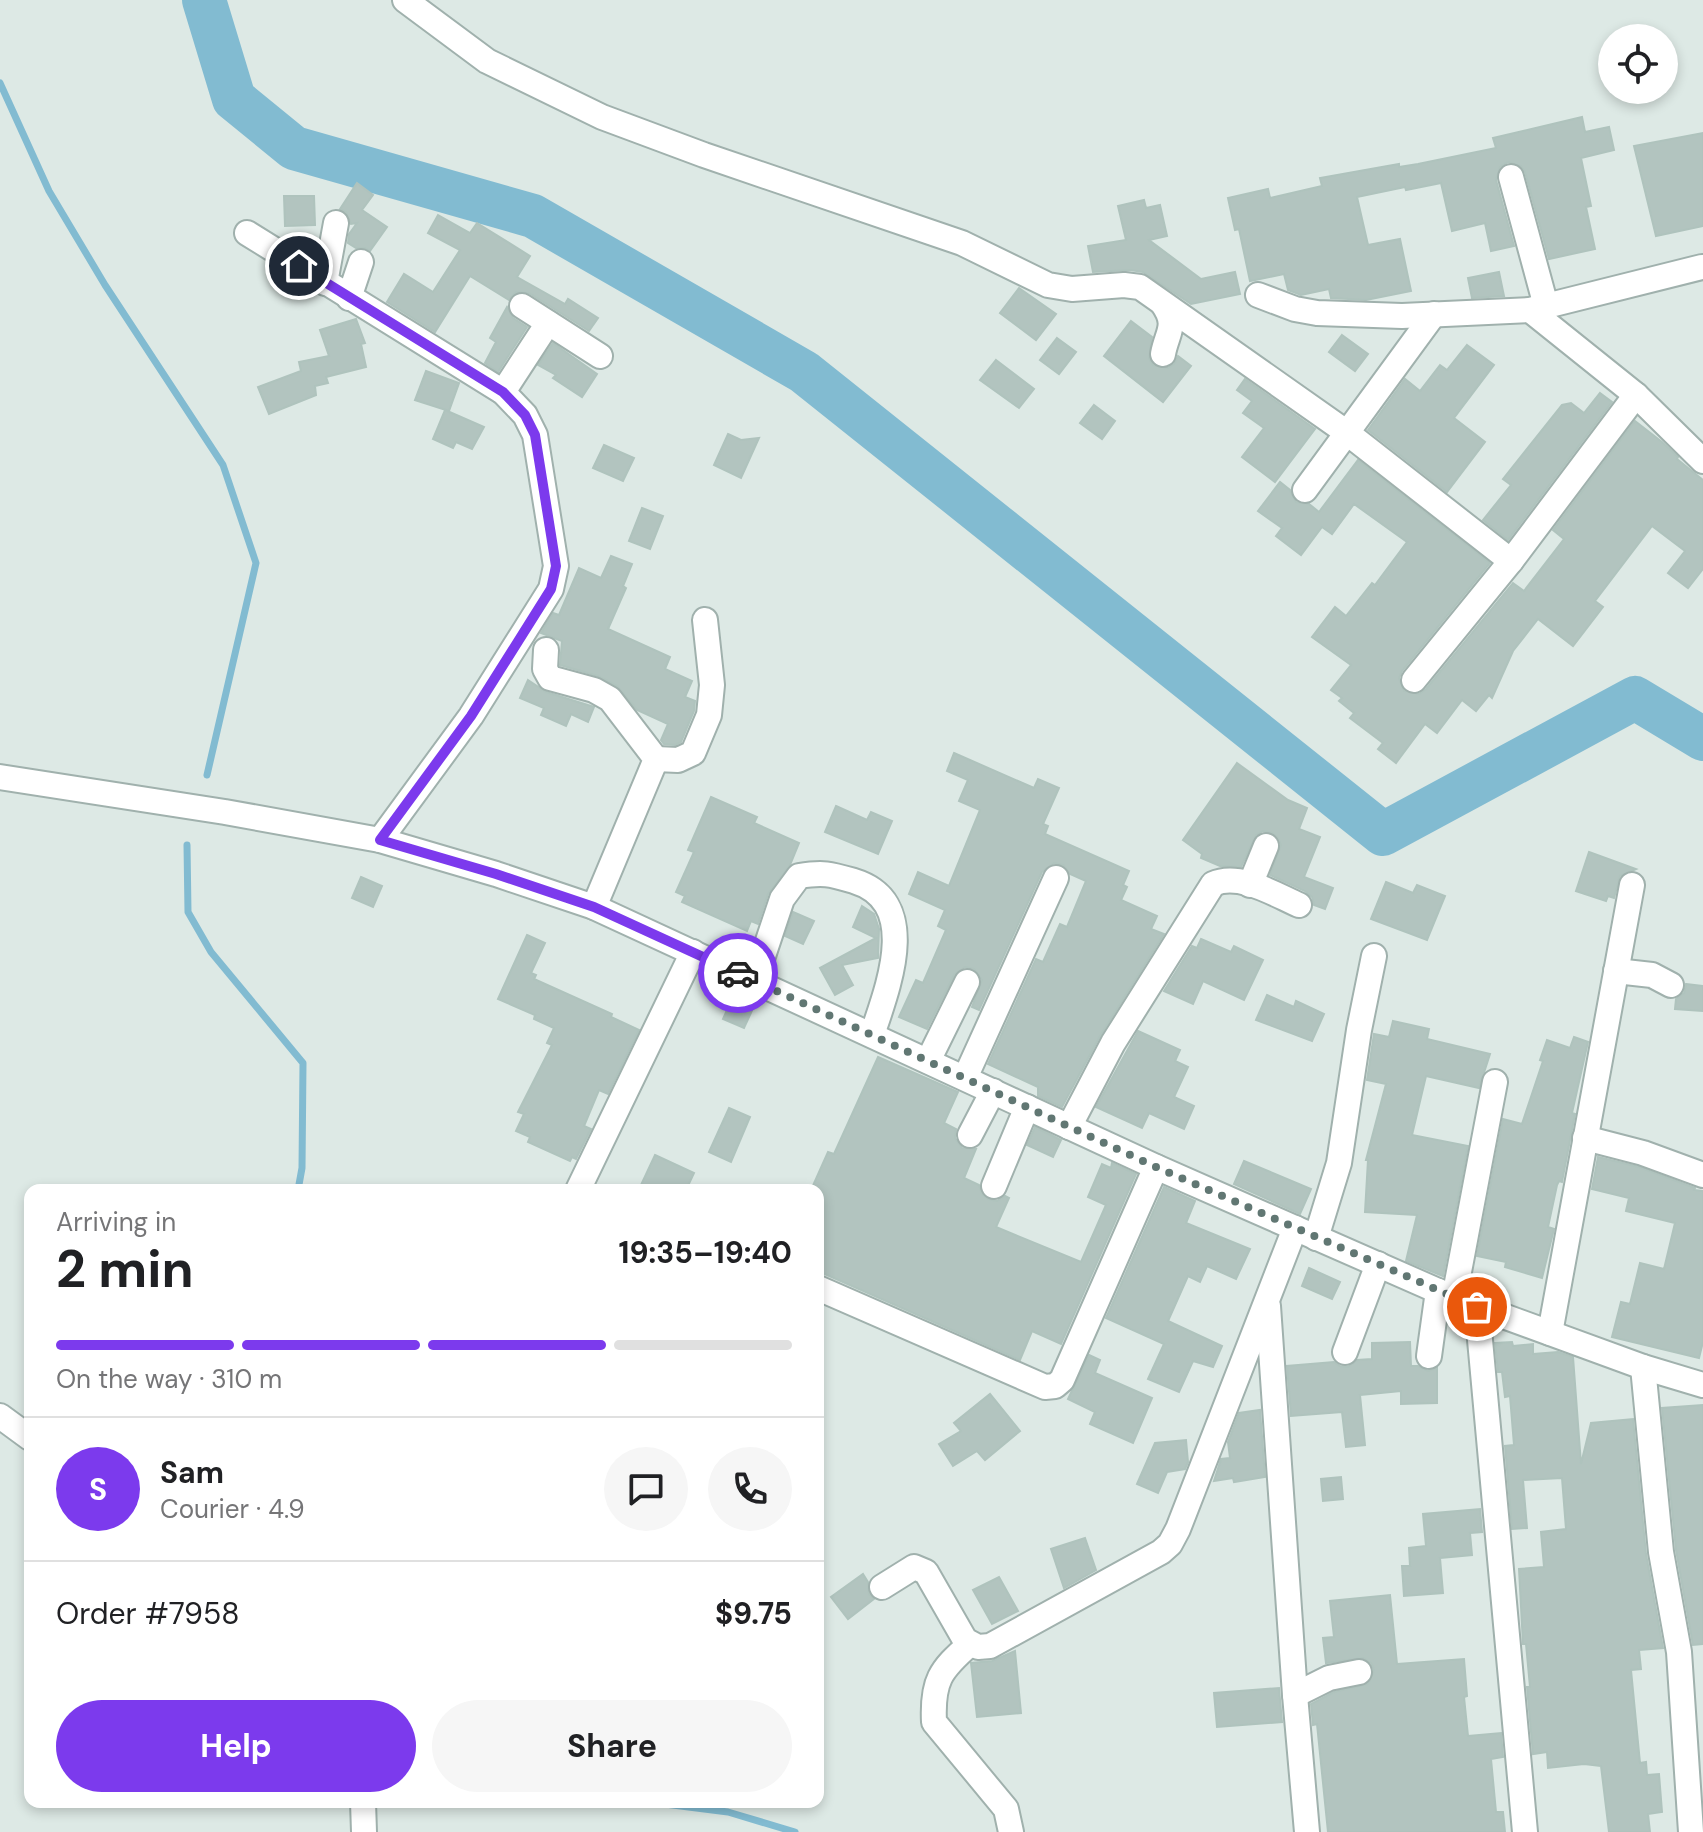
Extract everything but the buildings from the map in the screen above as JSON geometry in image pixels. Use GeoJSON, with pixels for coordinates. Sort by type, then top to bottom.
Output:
{"type":"FeatureCollection","features":[{"type":"Feature","properties":{"kind":"street"},"geometry":{"type":"LineString","coordinates":[[405,0],[487,61],[602,117],[962,243],[1048,285],[1072,289],[1124,285],[1140,287],[1346,432],[1511,561]]}},
{"type":"Feature","properties":{"kind":"street"},"geometry":{"type":"LineString","coordinates":[[1511,177],[1538,308],[1636,395],[1703,461]]}},
{"type":"Feature","properties":{"kind":"street"},"geometry":{"type":"LineString","coordinates":[[325,283],[336,223]]}},
{"type":"Feature","properties":{"kind":"street"},"geometry":{"type":"LineString","coordinates":[[247,233],[503,392],[525,415],[535,435],[556,566],[551,589],[471,716],[380,840]]}},
{"type":"Feature","properties":{"kind":"street"},"geometry":{"type":"LineString","coordinates":[[349,298],[361,262]]}},
{"type":"Feature","properties":{"kind":"street"},"geometry":{"type":"LineString","coordinates":[[1258,295],[1295,309],[1317,313],[1402,316],[1538,308],[1702,267]]}},
{"type":"Feature","properties":{"kind":"street"},"geometry":{"type":"LineString","coordinates":[[1163,304],[1172,324],[1163,354]]}},
{"type":"Feature","properties":{"kind":"street"},"geometry":{"type":"LineString","coordinates":[[522,306],[600,356]]}},
{"type":"Feature","properties":{"kind":"street"},"geometry":{"type":"LineString","coordinates":[[1305,490],[1434,314]]}},
{"type":"Feature","properties":{"kind":"street"},"geometry":{"type":"LineString","coordinates":[[503,392],[548,323]]}},
{"type":"Feature","properties":{"kind":"street"},"geometry":{"type":"LineString","coordinates":[[1414,680],[1511,561],[1636,395]]}},
{"type":"Feature","properties":{"kind":"street"},"geometry":{"type":"LineString","coordinates":[[546,650],[545,669],[550,678],[594,690],[610,699],[656,759],[678,760],[693,753],[709,715],[712,685],[705,620]]}},
{"type":"Feature","properties":{"kind":"street"},"geometry":{"type":"LineString","coordinates":[[594,907],[656,759]]}},
{"type":"Feature","properties":{"kind":"street"},"geometry":{"type":"LineString","coordinates":[[0,777],[380,840],[594,907],[1156,1167],[1446,1294],[1643,1367],[1703,1385]]}},
{"type":"Feature","properties":{"kind":"street"},"geometry":{"type":"LineString","coordinates":[[1250,885],[1266,846]]}},
{"type":"Feature","properties":{"kind":"street"},"geometry":{"type":"LineString","coordinates":[[755,980],[782,899],[799,876],[824,872],[871,887],[890,907],[896,943],[886,993],[872,1035]]}},
{"type":"Feature","properties":{"kind":"street"},"geometry":{"type":"LineString","coordinates":[[965,1078],[1056,878]]}},
{"type":"Feature","properties":{"kind":"street"},"geometry":{"type":"LineString","coordinates":[[1069,1127],[1113,1043],[1213,884],[1224,879],[1250,885],[1299,905]]}},
{"type":"Feature","properties":{"kind":"street"},"geometry":{"type":"LineString","coordinates":[[1550,1333],[1632,885]]}},
{"type":"Feature","properties":{"kind":"street"},"geometry":{"type":"LineString","coordinates":[[581,1184],[693,952]]}},
{"type":"Feature","properties":{"kind":"street"},"geometry":{"type":"LineString","coordinates":[[882,1587],[914,1567],[921,1569],[926,1572],[965,1640],[978,1647],[990,1646],[1161,1552],[1170,1544],[1267,1300],[1305,1233],[1339,1163],[1359,1030],[1374,956]]}},
{"type":"Feature","properties":{"kind":"street"},"geometry":{"type":"LineString","coordinates":[[1616,971],[1652,975],[1671,985]]}},
{"type":"Feature","properties":{"kind":"street"},"geometry":{"type":"LineString","coordinates":[[928,1061],[967,982]]}},
{"type":"Feature","properties":{"kind":"street"},"geometry":{"type":"LineString","coordinates":[[1429,1356],[1495,1082]]}},
{"type":"Feature","properties":{"kind":"street"},"geometry":{"type":"LineString","coordinates":[[970,1135],[993,1091]]}},
{"type":"Feature","properties":{"kind":"street"},"geometry":{"type":"LineString","coordinates":[[994,1186],[1027,1107]]}},
{"type":"Feature","properties":{"kind":"street"},"geometry":{"type":"LineString","coordinates":[[1585,1138],[1643,1153],[1703,1175]]}},
{"type":"Feature","properties":{"kind":"street"},"geometry":{"type":"LineString","coordinates":[[824,1291],[1045,1387],[1055,1386],[1062,1380],[1156,1167]]}},
{"type":"Feature","properties":{"kind":"street"},"geometry":{"type":"LineString","coordinates":[[1345,1352],[1378,1264]]}},
{"type":"Feature","properties":{"kind":"street"},"geometry":{"type":"LineString","coordinates":[[1267,1300],[1307,1832]]}},
{"type":"Feature","properties":{"kind":"street"},"geometry":{"type":"LineString","coordinates":[[1477,1307],[1525,1832]]}},
{"type":"Feature","properties":{"kind":"street"},"geometry":{"type":"LineString","coordinates":[[1643,1367],[1661,1552],[1679,1652],[1691,1832]]}},
{"type":"Feature","properties":{"kind":"street"},"geometry":{"type":"LineString","coordinates":[[0,1416],[24,1434]]}},
{"type":"Feature","properties":{"kind":"street"},"geometry":{"type":"LineString","coordinates":[[970,1644],[946,1665],[935,1687],[934,1722],[1006,1809],[1011,1832]]}},
{"type":"Feature","properties":{"kind":"street"},"geometry":{"type":"LineString","coordinates":[[1295,1695],[1329,1678],[1359,1672]]}},
{"type":"Feature","properties":{"kind":"street"},"geometry":{"type":"LineString","coordinates":[[363,1808],[364,1832]]}},
{"type":"Feature","properties":{"kind":"waterway"},"geometry":{"type":"LineString","coordinates":[[204,0],[234,99],[294,148],[533,216],[804,372],[1383,834],[1635,698],[1703,739]]}},
{"type":"Feature","properties":{"kind":"waterway"},"geometry":{"type":"LineString","coordinates":[[0,83],[49,191],[105,285],[223,465],[256,563],[207,775]]}},
{"type":"Feature","properties":{"kind":"waterway"},"geometry":{"type":"LineString","coordinates":[[187,845],[188,912],[211,952],[303,1063],[299,1184]]}},
{"type":"Feature","properties":{"kind":"waterway"},"geometry":{"type":"LineString","coordinates":[[696,1808],[728,1812],[795,1832]]}},
{"type":"Feature","properties":{"kind":"way so far"},"geometry":{"type":"LineString","coordinates":[[738,973],[1156,1167],[1477,1307]]}},
{"type":"Feature","properties":{"kind":"route"},"geometry":{"type":"LineString","coordinates":[[299,266],[503,392],[525,415],[535,435],[556,566],[551,589],[540,609],[471,716],[380,840],[594,907],[738,973]]}}]}
